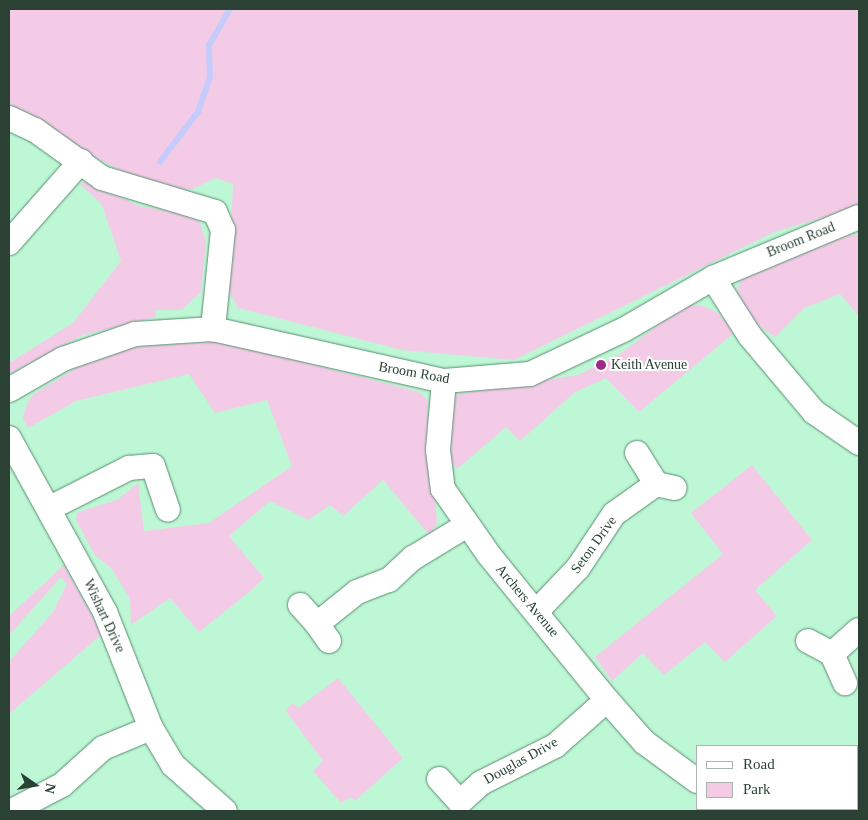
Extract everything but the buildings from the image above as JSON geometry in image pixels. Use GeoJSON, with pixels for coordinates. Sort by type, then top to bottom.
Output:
{"type":"FeatureCollection","features":[{"type":"Feature","properties":{"kind":"street"},"geometry":{"type":"LineString","coordinates":[[9,118],[81,160],[102,178],[215,212],[223,230],[213,329]]}},
{"type":"Feature","properties":{"kind":"street"},"geometry":{"type":"LineString","coordinates":[[9,243],[81,160]]}},
{"type":"Feature","properties":{"kind":"street","name":"Broom Road"},"geometry":{"type":"LineString","coordinates":[[9,390],[64,359],[135,334],[213,329],[444,381],[530,374],[625,329],[713,278],[859,217]]}},
{"type":"Feature","properties":{"kind":"street"},"geometry":{"type":"LineString","coordinates":[[713,278],[750,336],[814,412],[859,443]]}},
{"type":"Feature","properties":{"kind":"street","name":"Archers Avenue"},"geometry":{"type":"LineString","coordinates":[[444,381],[438,450],[443,489],[467,525],[607,700],[644,742],[696,780]]}},
{"type":"Feature","properties":{"kind":"street","name":"Wishart Drive"},"geometry":{"type":"LineString","coordinates":[[9,438],[50,508],[105,612],[151,728],[173,765],[226,811]]}},
{"type":"Feature","properties":{"kind":"street","name":"Seton Drive"},"geometry":{"type":"LineString","coordinates":[[537,611],[578,568],[614,514],[666,486],[637,453]]}},
{"type":"Feature","properties":{"kind":"street"},"geometry":{"type":"LineString","coordinates":[[50,508],[129,468],[153,466],[168,510]]}},
{"type":"Feature","properties":{"kind":"street"},"geometry":{"type":"LineString","coordinates":[[300,604],[323,632],[357,592],[389,580],[413,558],[467,525]]}},
{"type":"Feature","properties":{"kind":"street"},"geometry":{"type":"LineString","coordinates":[[832,654],[859,630]]}},
{"type":"Feature","properties":{"kind":"street"},"geometry":{"type":"LineString","coordinates":[[808,641],[832,654],[845,683]]}},
{"type":"Feature","properties":{"kind":"street","name":"Douglas Drive"},"geometry":{"type":"LineString","coordinates":[[439,779],[460,802],[481,782],[554,746],[607,700]]}},
{"type":"Feature","properties":{"kind":"street"},"geometry":{"type":"LineString","coordinates":[[12,811],[62,785],[103,748],[151,728]]}},
{"type":"Feature","properties":{"kind":"green space"},"geometry":{"type":"Polygon","coordinates":[[[9,9],[859,9],[859,207],[774,232],[514,360],[402,350],[238,308],[228,290],[233,184],[216,178],[190,190],[144,184],[9,109],[9,9]]]}},
{"type":"Feature","properties":{"kind":"green space"},"geometry":{"type":"Polygon","coordinates":[[[88,182],[139,206],[190,215],[199,221],[206,241],[201,292],[182,310],[155,310],[156,317],[83,335],[9,374],[9,363],[73,323],[121,261],[102,205],[79,183],[88,182]]]}},
{"type":"Feature","properties":{"kind":"green space"},"geometry":{"type":"Polygon","coordinates":[[[859,234],[859,316],[840,294],[804,308],[775,337],[751,320],[739,303],[738,288],[743,275],[811,242],[859,234]]]}},
{"type":"Feature","properties":{"kind":"green space"},"geometry":{"type":"Polygon","coordinates":[[[684,305],[703,306],[718,313],[734,333],[639,412],[606,378],[575,392],[520,441],[506,427],[457,469],[448,457],[450,407],[458,394],[578,375],[620,354],[684,305]]]}},
{"type":"Feature","properties":{"kind":"green space"},"geometry":{"type":"Polygon","coordinates":[[[222,341],[419,392],[427,400],[437,522],[430,536],[383,480],[343,516],[330,505],[309,520],[270,501],[229,536],[264,578],[248,593],[199,632],[170,598],[131,625],[130,599],[112,569],[95,555],[76,520],[78,512],[117,500],[138,483],[144,531],[209,523],[292,466],[267,400],[215,413],[189,374],[76,401],[28,428],[23,419],[25,409],[32,395],[89,360],[122,348],[222,341]]]}},
{"type":"Feature","properties":{"kind":"green space"},"geometry":{"type":"Polygon","coordinates":[[[752,465],[812,540],[755,590],[777,616],[725,662],[705,642],[664,675],[643,653],[612,681],[595,657],[723,554],[691,513],[752,465]]]}},
{"type":"Feature","properties":{"kind":"green space"},"geometry":{"type":"Polygon","coordinates":[[[64,565],[102,634],[9,714],[9,662],[53,612],[67,584],[61,577],[9,635],[9,616],[64,565]]]}},
{"type":"Feature","properties":{"kind":"green space"},"geometry":{"type":"Polygon","coordinates":[[[338,678],[403,758],[355,801],[351,797],[341,803],[313,771],[323,761],[285,710],[293,703],[298,708],[338,678]]]}},
{"type":"Feature","properties":{"kind":"waterway"},"geometry":{"type":"LineString","coordinates":[[160,162],[198,112],[210,77],[209,46],[230,9]]}},
{"type":"Feature","properties":{"kind":"place","name":"Keith Avenue"},"geometry":{"type":"Point","coordinates":[601,365]}}]}
